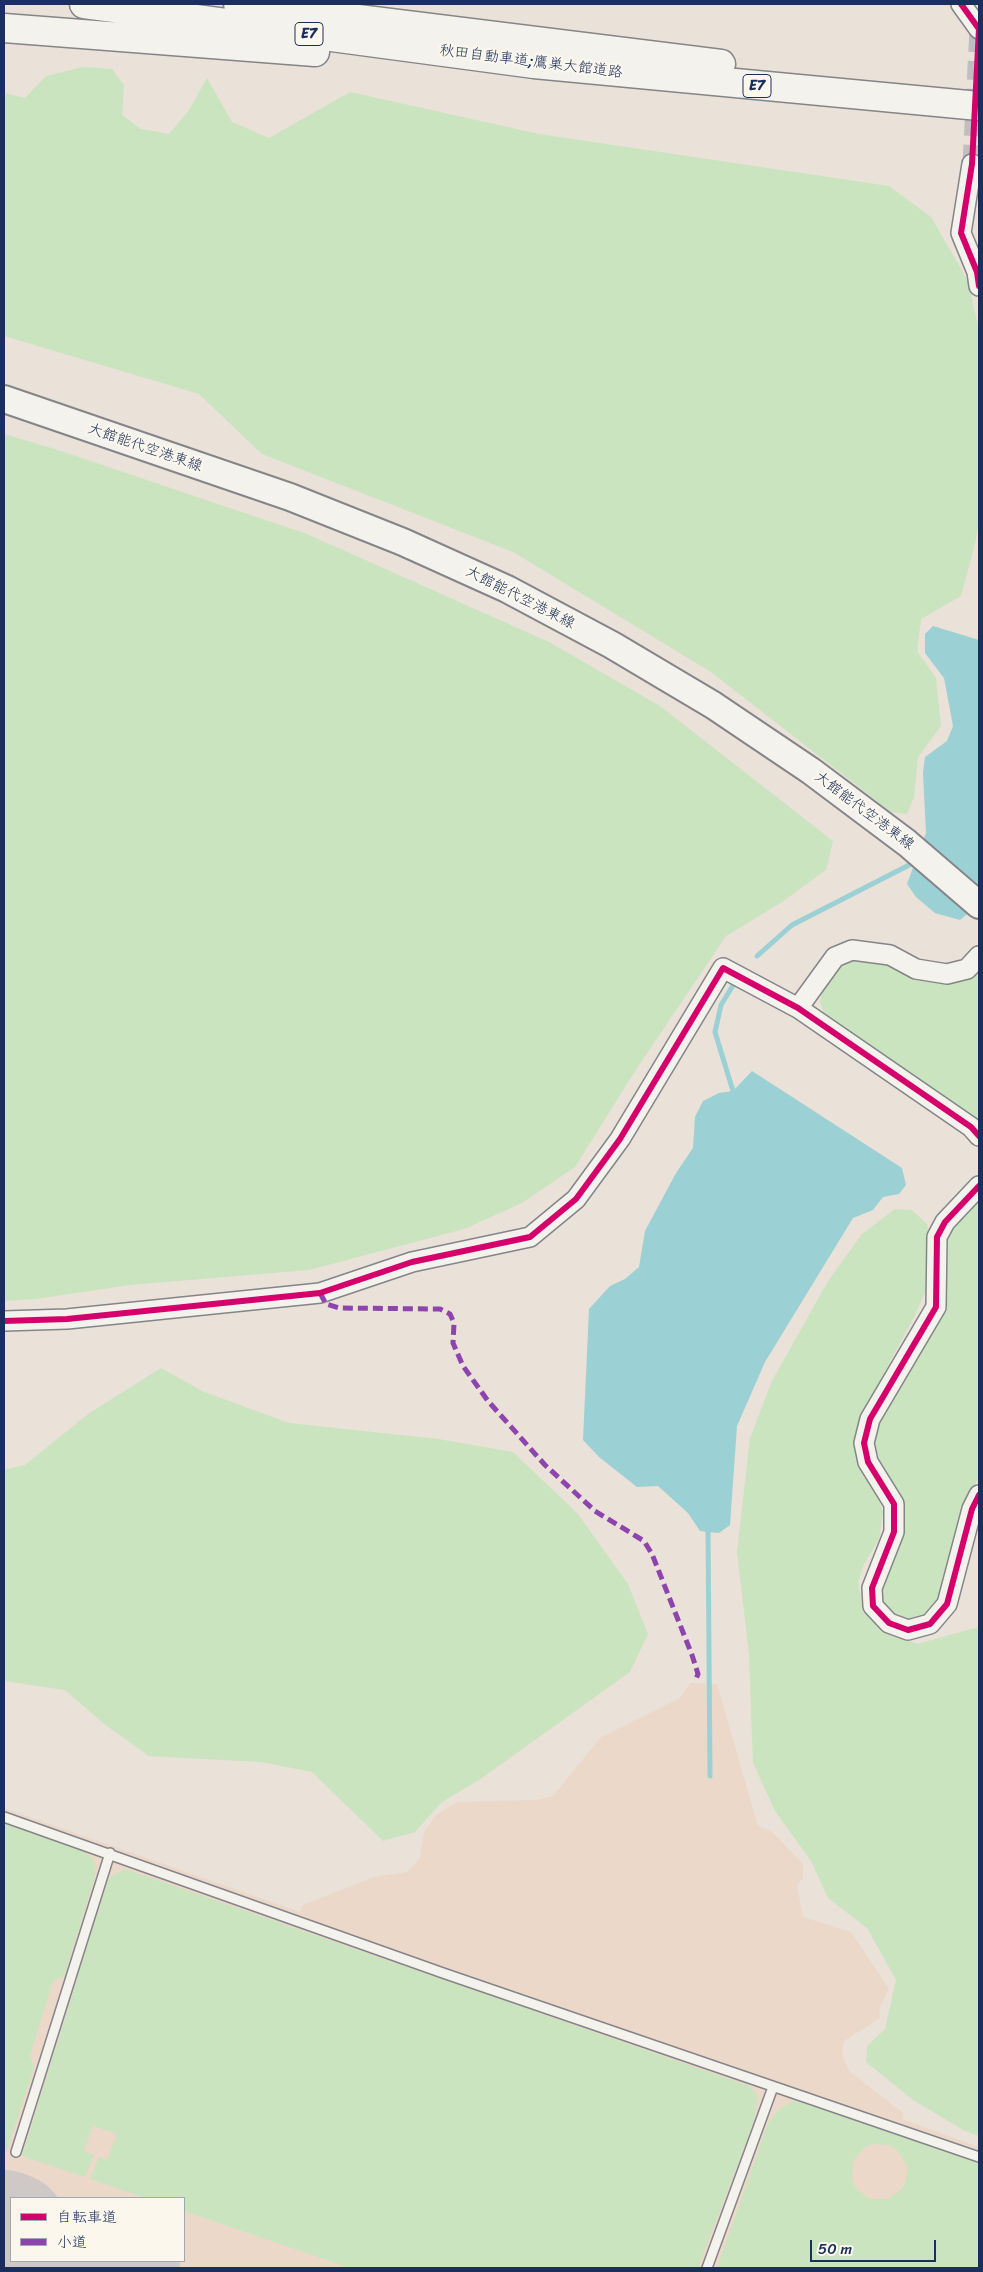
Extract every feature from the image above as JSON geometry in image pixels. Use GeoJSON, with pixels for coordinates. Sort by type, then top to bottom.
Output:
{"type":"FeatureCollection","features":[{"type":"Feature","properties":{"kind":"highway","name":"秋田自動車道;鷹巣大館道路"},"geometry":{"type":"LineString","coordinates":[[84,4],[534,64],[979,106]]}},
{"type":"Feature","properties":{"kind":"highway","name":"秋田自動車道;鷹巣大館道路"},"geometry":{"type":"LineString","coordinates":[[238,4],[746,67],[979,87]]}},
{"type":"Feature","properties":{"kind":"highway"},"geometry":{"type":"LineString","coordinates":[[310,4],[618,52]]}},
{"type":"Feature","properties":{"kind":"highway"},"geometry":{"type":"LineString","coordinates":[[4,28],[233,46],[534,64]]}},
{"type":"Feature","properties":{"kind":"main road","name":"大館能代空港東線"},"geometry":{"type":"LineString","coordinates":[[4,399],[290,497],[394,538],[507,589],[612,645],[713,705],[811,771],[907,843],[979,905]]}},
{"type":"Feature","properties":{"kind":"street"},"geometry":{"type":"LineString","coordinates":[[961,4],[979,29]]}},
{"type":"Feature","properties":{"kind":"street"},"geometry":{"type":"LineString","coordinates":[[972,164],[961,232],[977,272],[979,286]]}},
{"type":"Feature","properties":{"kind":"street"},"geometry":{"type":"LineString","coordinates":[[798,1008],[835,957],[852,950],[890,955],[916,968],[947,974],[967,969],[979,956]]}},
{"type":"Feature","properties":{"kind":"street"},"geometry":{"type":"LineString","coordinates":[[4,1321],[67,1319],[320,1293],[412,1262],[530,1237],[576,1199],[620,1139],[723,968],[798,1008],[971,1128],[979,1136]]}},
{"type":"Feature","properties":{"kind":"street"},"geometry":{"type":"LineString","coordinates":[[979,1186],[945,1222],[937,1237],[936,1307],[870,1419],[864,1443],[868,1462],[894,1504],[894,1532],[872,1588],[873,1606],[889,1622],[908,1630],[930,1624],[947,1604],[972,1509],[979,1495]]}},
{"type":"Feature","properties":{"kind":"lane"},"geometry":{"type":"LineString","coordinates":[[4,1817],[110,1853],[443,1973],[979,2157]]}},
{"type":"Feature","properties":{"kind":"lane"},"geometry":{"type":"LineString","coordinates":[[16,2152],[110,1853]]}},
{"type":"Feature","properties":{"kind":"lane"},"geometry":{"type":"LineString","coordinates":[[707,2268],[773,2087]]}},
{"type":"Feature","properties":{"kind":"shaded area"},"geometry":{"type":"Polygon","coordinates":[[[690,1683],[717,1684],[758,1826],[771,1831],[803,1864],[803,1878],[797,1885],[803,1917],[851,1932],[889,1989],[879,2009],[880,2018],[844,2041],[842,2054],[849,2071],[903,2113],[902,2119],[979,2147],[979,2268],[4,2268],[4,1808],[300,1912],[303,1905],[374,1877],[407,1872],[420,1858],[424,1832],[435,1816],[457,1802],[535,1800],[553,1796],[601,1737],[680,1698],[690,1683]]]}},
{"type":"Feature","properties":{"kind":"green space"},"geometry":{"type":"Polygon","coordinates":[[[82,67],[112,69],[124,85],[122,115],[141,129],[169,134],[189,110],[207,78],[232,122],[269,138],[350,92],[539,134],[889,186],[931,217],[968,281],[979,330],[979,519],[975,544],[961,596],[921,619],[917,651],[936,678],[941,726],[918,757],[914,797],[907,814],[891,812],[711,672],[513,552],[262,454],[199,394],[4,336],[4,93],[25,98],[46,76],[82,67]]]}},
{"type":"Feature","properties":{"kind":"green space"},"geometry":{"type":"Polygon","coordinates":[[[4,434],[58,450],[307,534],[549,642],[660,706],[833,841],[826,870],[782,902],[726,936],[632,1076],[575,1167],[522,1203],[464,1229],[309,1270],[130,1285],[36,1299],[4,1301],[4,434]]]}},
{"type":"Feature","properties":{"kind":"green space"},"geometry":{"type":"Polygon","coordinates":[[[863,960],[892,963],[949,980],[976,973],[979,969],[979,1129],[825,1016],[820,1002],[825,980],[841,963],[863,960]]]}},
{"type":"Feature","properties":{"kind":"green space"},"geometry":{"type":"Polygon","coordinates":[[[979,1195],[979,1477],[970,1495],[941,1597],[923,1619],[902,1620],[887,1610],[878,1597],[901,1529],[872,1455],[871,1437],[881,1413],[942,1307],[945,1241],[951,1225],[979,1195]]]}},
{"type":"Feature","properties":{"kind":"green space"},"geometry":{"type":"Polygon","coordinates":[[[895,1209],[912,1210],[927,1224],[933,1250],[927,1288],[914,1317],[861,1416],[856,1442],[857,1462],[878,1497],[883,1512],[879,1539],[863,1566],[858,1583],[863,1609],[882,1629],[917,1644],[979,1627],[979,2136],[965,2131],[913,2100],[866,2062],[867,2046],[885,2029],[896,1980],[867,1928],[828,1898],[811,1861],[775,1811],[753,1763],[749,1654],[737,1552],[750,1438],[772,1381],[828,1281],[862,1234],[895,1209]]]}},
{"type":"Feature","properties":{"kind":"green space"},"geometry":{"type":"Polygon","coordinates":[[[161,1368],[202,1391],[289,1423],[438,1439],[513,1452],[578,1514],[628,1584],[648,1634],[630,1672],[479,1780],[442,1802],[415,1832],[383,1841],[312,1772],[261,1762],[149,1756],[104,1724],[65,1690],[4,1681],[4,1470],[25,1465],[88,1414],[161,1368]]]}},
{"type":"Feature","properties":{"kind":"green space"},"geometry":{"type":"Polygon","coordinates":[[[4,1823],[80,1849],[91,1857],[96,1865],[94,1880],[64,1976],[53,1981],[30,2055],[34,2068],[7,2150],[4,2149],[4,1823]]]}},
{"type":"Feature","properties":{"kind":"green space"},"geometry":{"type":"Polygon","coordinates":[[[125,1869],[749,2086],[758,2095],[754,2121],[698,2268],[350,2268],[185,2211],[185,2197],[143,2197],[90,2179],[99,2157],[107,2160],[117,2134],[93,2126],[84,2151],[94,2155],[85,2177],[22,2156],[108,1880],[125,1869]]]}},
{"type":"Feature","properties":{"kind":"green space"},"geometry":{"type":"Polygon","coordinates":[[[795,2100],[979,2163],[979,2268],[717,2268],[768,2123],[778,2110],[795,2100]],[[872,2144],[864,2148],[853,2161],[852,2179],[855,2187],[869,2199],[889,2199],[904,2187],[908,2168],[898,2151],[890,2145],[872,2144]]]}},
{"type":"Feature","properties":{"kind":"water"},"geometry":{"type":"Polygon","coordinates":[[[933,626],[979,640],[979,904],[960,920],[935,913],[916,897],[907,884],[926,833],[923,773],[925,757],[947,741],[953,726],[944,678],[925,653],[925,634],[933,626]]]}},
{"type":"Feature","properties":{"kind":"water"},"geometry":{"type":"Polygon","coordinates":[[[752,1071],[902,1168],[906,1185],[899,1194],[883,1197],[873,1210],[853,1218],[765,1362],[737,1426],[730,1525],[719,1533],[700,1531],[688,1513],[658,1486],[637,1487],[599,1457],[583,1440],[589,1309],[610,1286],[625,1279],[639,1267],[645,1231],[676,1173],[693,1148],[695,1117],[703,1101],[719,1093],[733,1091],[752,1071]]]}},
{"type":"Feature","properties":{"kind":"waterway"},"geometry":{"type":"LineString","coordinates":[[757,956],[792,925],[917,861]]}},
{"type":"Feature","properties":{"kind":"waterway"},"geometry":{"type":"LineString","coordinates":[[733,1091],[715,1032],[721,1005],[735,982]]}},
{"type":"Feature","properties":{"kind":"waterway"},"geometry":{"type":"LineString","coordinates":[[708,1532],[710,1776]]}},
{"type":"Feature","properties":{"kind":"runway"},"geometry":{"type":"LineString","coordinates":[[4,2227],[10,2230]]}},
{"type":"Feature","properties":{"kind":"runway"},"geometry":{"type":"LineString","coordinates":[[104,2262],[123,2268]]}},
{"type":"Feature","properties":{"kind":"tunnel"},"geometry":{"type":"LineString","coordinates":[[972,164],[979,29]]}},
{"type":"Feature","properties":{"kind":"marked path"},"geometry":{"type":"LineString","coordinates":[[320,1293],[326,1304],[339,1308],[440,1309],[450,1314],[454,1323],[453,1343],[463,1366],[488,1401],[545,1465],[595,1511],[644,1541],[652,1554],[692,1655],[698,1674],[696,1679]]}},
{"type":"Feature","properties":{"kind":"cycle path"},"geometry":{"type":"LineString","coordinates":[[961,4],[979,29],[972,164],[961,233],[977,272],[979,286]]}},
{"type":"Feature","properties":{"kind":"cycle path"},"geometry":{"type":"LineString","coordinates":[[4,1321],[67,1319],[320,1293],[412,1262],[530,1237],[576,1199],[620,1139],[723,968],[798,1008],[971,1127],[979,1136]]}},
{"type":"Feature","properties":{"kind":"cycle path"},"geometry":{"type":"LineString","coordinates":[[979,1186],[945,1222],[937,1237],[936,1307],[870,1419],[864,1443],[868,1462],[894,1504],[894,1532],[872,1588],[873,1606],[889,1623],[908,1630],[930,1624],[947,1604],[972,1509],[979,1495]]}}]}
